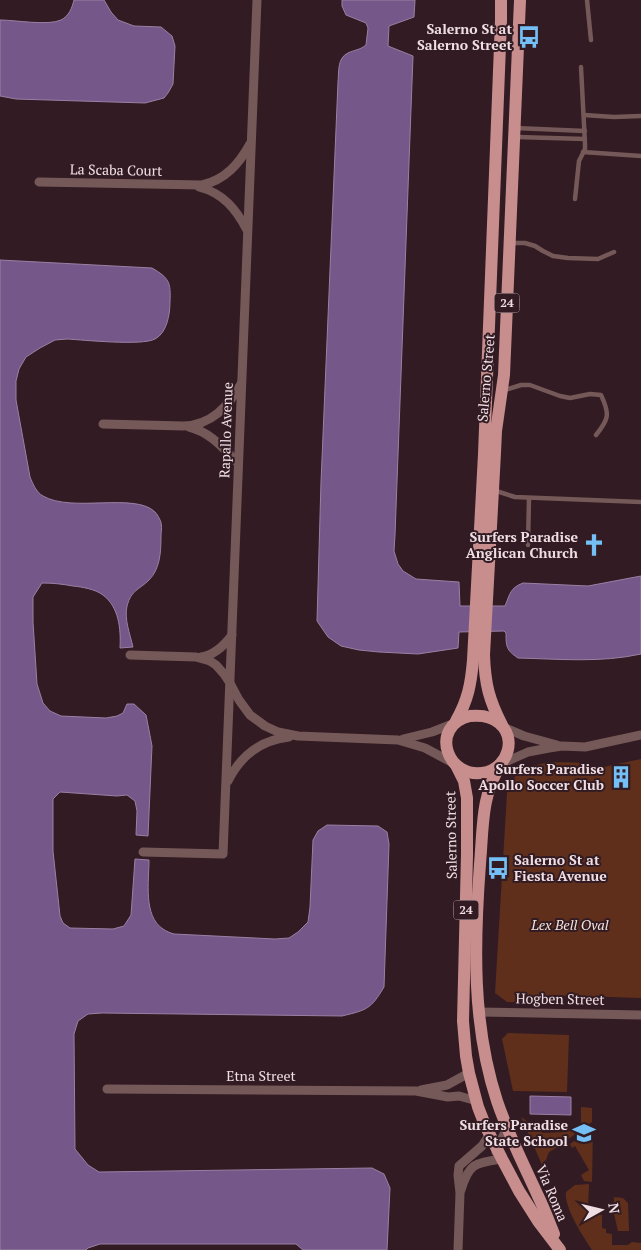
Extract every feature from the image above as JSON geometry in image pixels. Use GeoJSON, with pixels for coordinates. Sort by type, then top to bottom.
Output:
{"type":"FeatureCollection","features":[{"type":"Feature","properties":{"kind":"main road","name":"Salerno Street"},"geometry":{"type":"LineString","coordinates":[[456,722],[469,692],[480,632],[487,490],[501,0]]}},
{"type":"Feature","properties":{"kind":"main road"},"geometry":{"type":"LineString","coordinates":[[512,0],[520,0]]}},
{"type":"Feature","properties":{"kind":"main road","name":"Salerno Street"},"geometry":{"type":"LineString","coordinates":[[487,490],[504,375],[520,0]]}},
{"type":"Feature","properties":{"kind":"main road","name":"Salerno Street"},"geometry":{"type":"LineString","coordinates":[[480,632],[487,690],[502,726]]}},
{"type":"Feature","properties":{"kind":"main road"},"geometry":{"type":"LineString","coordinates":[[456,722],[467,717],[483,716],[494,719],[502,726]]}},
{"type":"Feature","properties":{"kind":"main road","name":"24"},"geometry":{"type":"LineString","coordinates":[[455,764],[448,752],[446,739],[456,722]]}},
{"type":"Feature","properties":{"kind":"main road","name":"24"},"geometry":{"type":"LineString","coordinates":[[502,726],[507,734],[509,744],[502,764]]}},
{"type":"Feature","properties":{"kind":"main road","name":"Salerno Street"},"geometry":{"type":"LineString","coordinates":[[455,764],[464,781],[467,798],[463,1021],[466,1056]]}},
{"type":"Feature","properties":{"kind":"main road"},"geometry":{"type":"LineString","coordinates":[[455,764],[469,772],[481,773],[492,770],[502,764]]}},
{"type":"Feature","properties":{"kind":"main road","name":"Salerno Street"},"geometry":{"type":"LineString","coordinates":[[482,1036],[478,1012],[476,944],[484,812],[491,782],[502,764]]}},
{"type":"Feature","properties":{"kind":"main road","name":"Via Roma"},"geometry":{"type":"LineString","coordinates":[[482,1036],[496,1099],[560,1249]]}},
{"type":"Feature","properties":{"kind":"main road","name":"Via Roma"},"geometry":{"type":"LineString","coordinates":[[466,1056],[476,1101],[500,1155],[534,1215],[560,1249]]}},
{"type":"Feature","properties":{"kind":"street","name":"Rapallo Avenue"},"geometry":{"type":"LineString","coordinates":[[143,852],[223,854],[257,2]]}},
{"type":"Feature","properties":{"kind":"street","name":"La Scaba Court"},"geometry":{"type":"LineString","coordinates":[[39,182],[193,186],[207,184],[229,172],[242,158],[251,142]]}},
{"type":"Feature","properties":{"kind":"street","name":"La Scaba Court"},"geometry":{"type":"LineString","coordinates":[[193,186],[207,189],[226,200],[238,214],[248,233]]}},
{"type":"Feature","properties":{"kind":"street"},"geometry":{"type":"LineString","coordinates":[[103,424],[184,426],[198,424],[218,414],[242,384]]}},
{"type":"Feature","properties":{"kind":"street"},"geometry":{"type":"LineString","coordinates":[[184,426],[210,435],[238,463]]}},
{"type":"Feature","properties":{"kind":"street"},"geometry":{"type":"LineString","coordinates":[[130,655],[206,656],[224,645],[232,634]]}},
{"type":"Feature","properties":{"kind":"street"},"geometry":{"type":"LineString","coordinates":[[196,657],[216,665],[224,674],[250,715],[278,732],[305,736],[398,740],[431,750],[455,764]]}},
{"type":"Feature","properties":{"kind":"street"},"geometry":{"type":"LineString","coordinates":[[398,740],[432,732],[456,722]]}},
{"type":"Feature","properties":{"kind":"street"},"geometry":{"type":"LineString","coordinates":[[502,726],[524,736],[562,746]]}},
{"type":"Feature","properties":{"kind":"street"},"geometry":{"type":"LineString","coordinates":[[502,764],[528,752],[562,746],[585,746],[641,735]]}},
{"type":"Feature","properties":{"kind":"street"},"geometry":{"type":"LineString","coordinates":[[227,784],[238,764],[256,748],[280,738],[305,736]]}},
{"type":"Feature","properties":{"kind":"street","name":"Hogben Street"},"geometry":{"type":"LineString","coordinates":[[478,1012],[641,1015]]}},
{"type":"Feature","properties":{"kind":"street","name":"Etna Street"},"geometry":{"type":"LineString","coordinates":[[416,1091],[447,1085],[469,1073]]}},
{"type":"Feature","properties":{"kind":"street","name":"Etna Street"},"geometry":{"type":"LineString","coordinates":[[107,1089],[416,1091],[448,1097],[458,1096],[476,1101]]}},
{"type":"Feature","properties":{"kind":"street"},"geometry":{"type":"LineString","coordinates":[[460,1193],[465,1176],[474,1166],[500,1155],[507,1127]]}},
{"type":"Feature","properties":{"kind":"street"},"geometry":{"type":"LineString","coordinates":[[458,1250],[459,1166],[482,1146],[490,1134]]}},
{"type":"Feature","properties":{"kind":"lane"},"geometry":{"type":"LineString","coordinates":[[587,0],[591,40]]}},
{"type":"Feature","properties":{"kind":"lane"},"geometry":{"type":"LineString","coordinates":[[575,199],[579,161],[585,146],[581,68]]}},
{"type":"Feature","properties":{"kind":"lane"},"geometry":{"type":"LineString","coordinates":[[584,115],[641,116]]}},
{"type":"Feature","properties":{"kind":"lane"},"geometry":{"type":"LineString","coordinates":[[514,133],[585,132]]}},
{"type":"Feature","properties":{"kind":"lane"},"geometry":{"type":"LineString","coordinates":[[514,133],[585,139]]}},
{"type":"Feature","properties":{"kind":"lane"},"geometry":{"type":"LineString","coordinates":[[583,152],[641,156]]}},
{"type":"Feature","properties":{"kind":"lane"},"geometry":{"type":"LineString","coordinates":[[509,243],[525,243],[553,256],[568,258],[598,258],[614,252]]}},
{"type":"Feature","properties":{"kind":"lane"},"geometry":{"type":"LineString","coordinates":[[502,391],[521,385],[530,385],[570,398],[590,394],[601,395],[607,413],[606,423],[596,435]]}},
{"type":"Feature","properties":{"kind":"lane"},"geometry":{"type":"LineString","coordinates":[[487,490],[529,498],[641,502]]}},
{"type":"Feature","properties":{"kind":"lane"},"geometry":{"type":"LineString","coordinates":[[528,546],[529,498]]}},
{"type":"Feature","properties":{"kind":"green space","name":"Lex Bell Oval"},"geometry":{"type":"Polygon","coordinates":[[[641,759],[641,998],[549,995],[548,1003],[507,1002],[495,993],[507,793],[511,782],[528,768],[546,763],[584,763],[585,771],[641,759]]]}},
{"type":"Feature","properties":{"kind":"green space"},"geometry":{"type":"Polygon","coordinates":[[[508,1033],[569,1035],[567,1092],[513,1091],[502,1039],[508,1033]]]}},
{"type":"Feature","properties":{"kind":"green space"},"geometry":{"type":"Polygon","coordinates":[[[581,1107],[592,1108],[592,1122],[549,1152],[542,1165],[521,1117],[543,1133],[566,1132],[581,1124],[581,1107]]]}},
{"type":"Feature","properties":{"kind":"green space"},"geometry":{"type":"Polygon","coordinates":[[[593,1128],[592,1182],[584,1181],[581,1175],[589,1170],[575,1146],[572,1148],[570,1144],[593,1128]]]}},
{"type":"Feature","properties":{"kind":"green space"},"geometry":{"type":"Polygon","coordinates":[[[589,1184],[588,1209],[592,1215],[602,1215],[602,1228],[606,1229],[606,1233],[612,1234],[612,1245],[628,1245],[632,1242],[641,1243],[641,1250],[592,1250],[575,1222],[566,1199],[566,1192],[575,1185],[589,1184]]]}},
{"type":"Feature","properties":{"kind":"green space"},"geometry":{"type":"Polygon","coordinates":[[[614,1197],[623,1198],[628,1203],[629,1231],[618,1231],[614,1214],[614,1197]]]}},
{"type":"Feature","properties":{"kind":"shaded area"},"geometry":{"type":"Polygon","coordinates":[[[74,0],[104,0],[118,20],[134,26],[161,27],[172,36],[175,46],[173,84],[164,98],[145,103],[16,99],[0,96],[0,20],[40,23],[55,22],[68,14],[74,0]]]}},
{"type":"Feature","properties":{"kind":"shaded area"},"geometry":{"type":"Polygon","coordinates":[[[342,0],[415,0],[414,17],[389,26],[388,46],[413,56],[394,551],[398,564],[403,571],[416,579],[459,582],[460,606],[505,606],[513,589],[523,583],[588,586],[641,576],[641,654],[611,659],[564,660],[518,658],[511,653],[504,631],[459,632],[458,648],[418,654],[359,650],[341,646],[328,637],[317,621],[321,482],[339,70],[340,62],[344,55],[366,45],[368,28],[366,23],[346,15],[342,6],[342,0]]]}},
{"type":"Feature","properties":{"kind":"shaded area"},"geometry":{"type":"Polygon","coordinates":[[[0,260],[152,268],[168,281],[170,290],[170,307],[167,323],[155,339],[138,342],[55,340],[26,357],[19,369],[16,381],[16,400],[30,477],[38,492],[55,501],[70,503],[133,503],[146,506],[156,513],[161,525],[160,554],[156,571],[149,580],[133,593],[127,606],[127,621],[133,647],[120,648],[120,633],[116,612],[108,600],[100,593],[80,587],[42,583],[33,597],[37,684],[43,703],[50,711],[61,716],[106,718],[123,713],[127,704],[134,704],[146,715],[152,746],[148,836],[136,835],[137,811],[135,801],[127,795],[60,792],[53,799],[53,851],[60,916],[63,923],[70,928],[113,929],[124,926],[131,915],[135,859],[149,860],[148,897],[150,907],[152,916],[163,929],[174,934],[289,938],[308,922],[313,840],[318,831],[327,825],[378,826],[387,832],[389,844],[384,987],[368,1008],[342,1016],[88,1014],[78,1021],[74,1034],[75,1149],[88,1165],[99,1172],[372,1168],[384,1174],[390,1188],[387,1250],[303,1250],[296,1244],[100,1244],[86,1250],[0,1250],[0,260]]]}},
{"type":"Feature","properties":{"kind":"shaded area"},"geometry":{"type":"Polygon","coordinates":[[[530,1096],[571,1097],[571,1115],[530,1114],[530,1096]]]}},
{"type":"Feature","properties":{"kind":"place","name":"Salerno St at Salerno Street"},"geometry":{"type":"Point","coordinates":[529,37]}},
{"type":"Feature","properties":{"kind":"place","name":"Surfers Paradise Anglican Church"},"geometry":{"type":"Point","coordinates":[594,545]}},
{"type":"Feature","properties":{"kind":"place","name":"Surfers Paradise Apollo Soccer Club"},"geometry":{"type":"Point","coordinates":[621,777]}},
{"type":"Feature","properties":{"kind":"place","name":"Salerno St at Fiesta Avenue"},"geometry":{"type":"Point","coordinates":[498,868]}},
{"type":"Feature","properties":{"kind":"place","name":"Surfers Paradise State School"},"geometry":{"type":"Point","coordinates":[584,1133]}}]}
